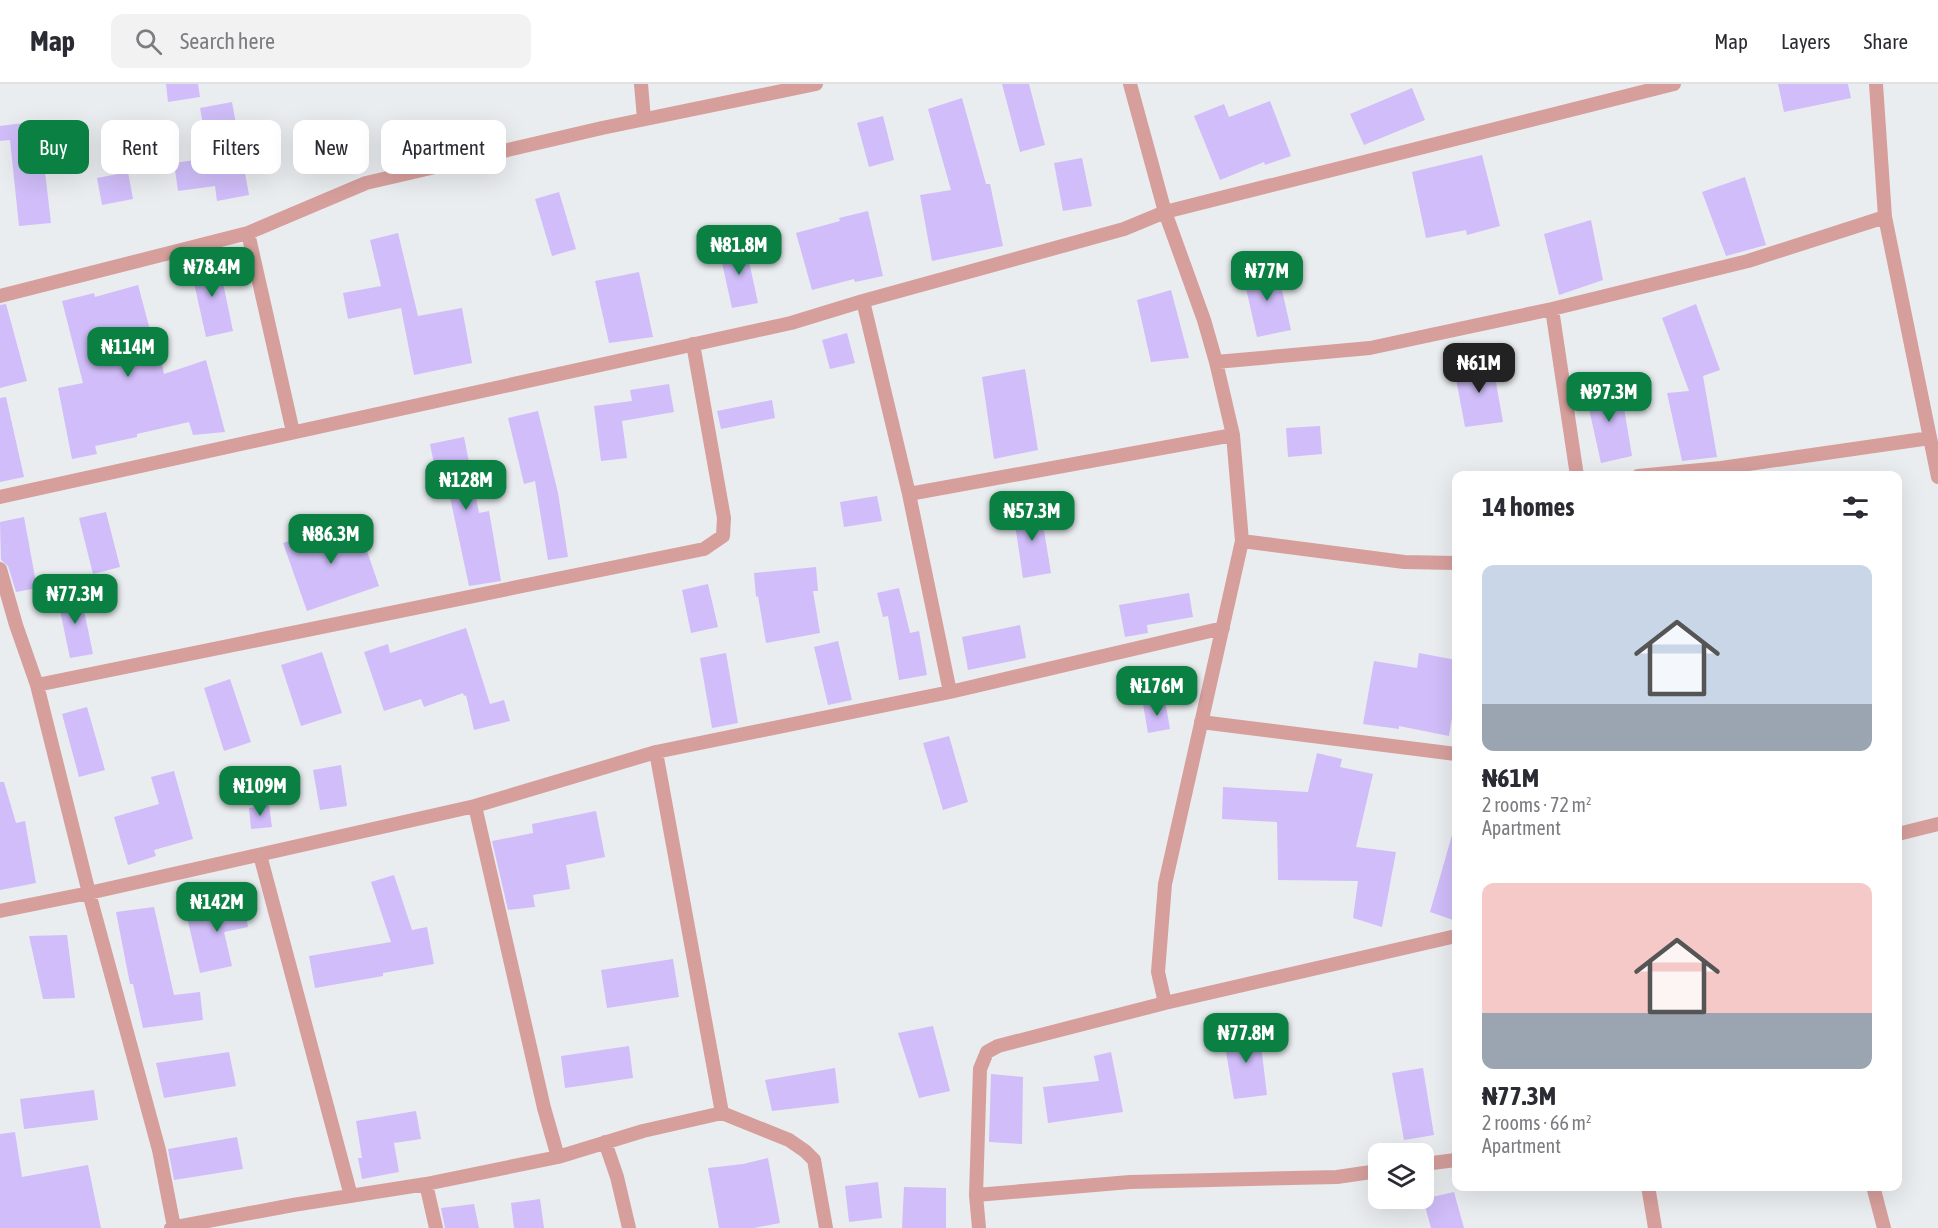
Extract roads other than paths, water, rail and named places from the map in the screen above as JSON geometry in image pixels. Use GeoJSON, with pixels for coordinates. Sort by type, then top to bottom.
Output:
{"type":"FeatureCollection","features":[{"type":"Feature","properties":{"kind":"street"},"geometry":{"type":"LineString","coordinates":[[641,84],[644,119]]}},
{"type":"Feature","properties":{"kind":"street"},"geometry":{"type":"LineString","coordinates":[[0,296],[248,233],[366,183],[644,119],[816,84]]}},
{"type":"Feature","properties":{"kind":"street"},"geometry":{"type":"LineString","coordinates":[[1130,84],[1165,212],[1204,320],[1216,362],[1233,435],[1242,541],[1165,884],[1158,972],[1165,1003]]}},
{"type":"Feature","properties":{"kind":"street"},"geometry":{"type":"LineString","coordinates":[[0,497],[791,323],[1124,229],[1165,212],[1674,84]]}},
{"type":"Feature","properties":{"kind":"street"},"geometry":{"type":"LineString","coordinates":[[1876,84],[1885,217],[1938,477]]}},
{"type":"Feature","properties":{"kind":"street"},"geometry":{"type":"LineString","coordinates":[[1216,362],[1370,348],[1552,309],[1748,261],[1885,217]]}},
{"type":"Feature","properties":{"kind":"street"},"geometry":{"type":"LineString","coordinates":[[248,233],[293,432]]}},
{"type":"Feature","properties":{"kind":"street"},"geometry":{"type":"LineString","coordinates":[[863,301],[909,494],[950,692]]}},
{"type":"Feature","properties":{"kind":"street"},"geometry":{"type":"LineString","coordinates":[[1552,309],[1576,471]]}},
{"type":"Feature","properties":{"kind":"street"},"geometry":{"type":"LineString","coordinates":[[37,685],[704,549],[723,536],[724,518],[693,344]]}},
{"type":"Feature","properties":{"kind":"street"},"geometry":{"type":"LineString","coordinates":[[909,494],[1233,435]]}},
{"type":"Feature","properties":{"kind":"street"},"geometry":{"type":"LineString","coordinates":[[1690,471],[1930,438]]}},
{"type":"Feature","properties":{"kind":"street"},"geometry":{"type":"LineString","coordinates":[[1242,541],[1404,562],[1452,563]]}},
{"type":"Feature","properties":{"kind":"street"},"geometry":{"type":"LineString","coordinates":[[0,568],[15,625],[37,685],[89,893],[159,1150],[172,1228],[426,1184],[558,1157],[643,1131],[722,1113],[789,1140],[805,1150],[814,1160],[826,1228]]}},
{"type":"Feature","properties":{"kind":"street"},"geometry":{"type":"LineString","coordinates":[[0,911],[475,807],[656,752],[950,692],[1223,628]]}},
{"type":"Feature","properties":{"kind":"street"},"geometry":{"type":"LineString","coordinates":[[1201,722],[1452,753]]}},
{"type":"Feature","properties":{"kind":"street"},"geometry":{"type":"LineString","coordinates":[[656,752],[722,1113]]}},
{"type":"Feature","properties":{"kind":"street"},"geometry":{"type":"LineString","coordinates":[[475,807],[544,1108],[558,1157]]}},
{"type":"Feature","properties":{"kind":"street"},"geometry":{"type":"LineString","coordinates":[[1902,833],[1938,824]]}},
{"type":"Feature","properties":{"kind":"street"},"geometry":{"type":"LineString","coordinates":[[260,855],[351,1196]]}},
{"type":"Feature","properties":{"kind":"street"},"geometry":{"type":"LineString","coordinates":[[979,1228],[976,1195],[980,1069],[987,1053],[998,1046],[1165,1003],[1452,937]]}},
{"type":"Feature","properties":{"kind":"street"},"geometry":{"type":"LineString","coordinates":[[605,1142],[617,1177],[628,1228]]}},
{"type":"Feature","properties":{"kind":"street"},"geometry":{"type":"LineString","coordinates":[[1434,1163],[1452,1160]]}},
{"type":"Feature","properties":{"kind":"street"},"geometry":{"type":"LineString","coordinates":[[976,1195],[1130,1182],[1337,1177],[1368,1172]]}},
{"type":"Feature","properties":{"kind":"street"},"geometry":{"type":"LineString","coordinates":[[426,1184],[436,1228]]}},
{"type":"Feature","properties":{"kind":"street"},"geometry":{"type":"LineString","coordinates":[[1649,1191],[1655,1228]]}},
{"type":"Feature","properties":{"kind":"street"},"geometry":{"type":"LineString","coordinates":[[1874,1191],[1884,1228]]}}]}
